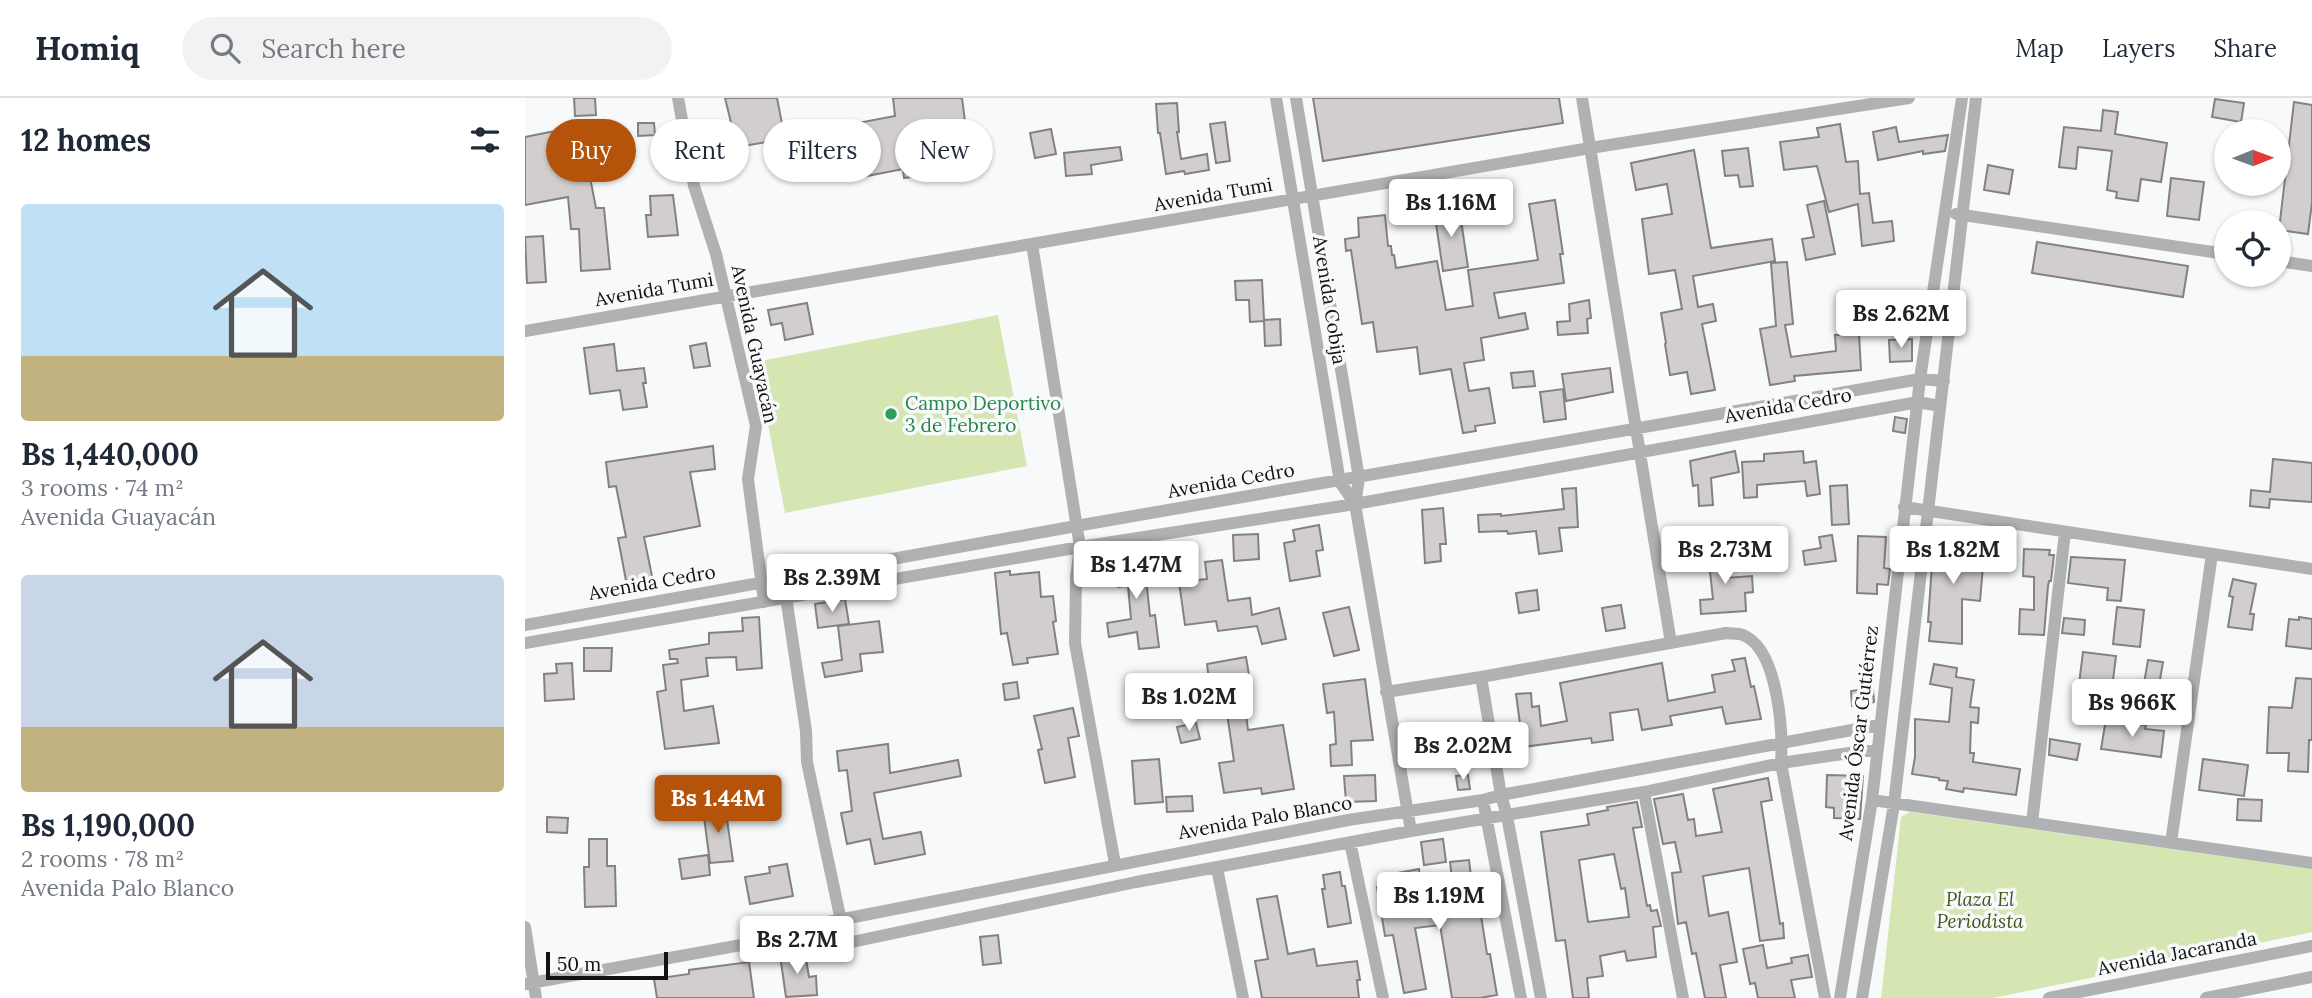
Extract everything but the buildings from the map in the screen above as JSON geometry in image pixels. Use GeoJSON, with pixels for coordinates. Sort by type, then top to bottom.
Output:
{"type":"FeatureCollection","features":[{"type":"Feature","properties":{"kind":"street","name":"Avenida Guayacán"},"geometry":{"type":"LineString","coordinates":[[678,98],[694,186],[716,254],[756,426],[748,479],[764,602]]}},
{"type":"Feature","properties":{"kind":"street","name":"Avenida Cobija"},"geometry":{"type":"LineString","coordinates":[[1276,98],[1339,482],[1355,504]]}},
{"type":"Feature","properties":{"kind":"street","name":"Avenida Cobija"},"geometry":{"type":"LineString","coordinates":[[1296,98],[1359,478],[1355,504],[1411,831]]}},
{"type":"Feature","properties":{"kind":"street"},"geometry":{"type":"LineString","coordinates":[[1582,98],[1671,643]]}},
{"type":"Feature","properties":{"kind":"street","name":"Avenida Tumi"},"geometry":{"type":"LineString","coordinates":[[525,331],[1590,148],[1909,98]]}},
{"type":"Feature","properties":{"kind":"street","name":"Avenida Óscar Gutiérrez"},"geometry":{"type":"LineString","coordinates":[[1840,998],[1872,800],[1920,379],[1962,98]]}},
{"type":"Feature","properties":{"kind":"street"},"geometry":{"type":"LineString","coordinates":[[1862,998],[1894,804],[1976,98]]}},
{"type":"Feature","properties":{"kind":"street"},"geometry":{"type":"LineString","coordinates":[[1946,213],[2214,252]]}},
{"type":"Feature","properties":{"kind":"street"},"geometry":{"type":"LineString","coordinates":[[1032,244],[1080,547],[1076,577],[1075,643],[1115,864]]}},
{"type":"Feature","properties":{"kind":"street"},"geometry":{"type":"LineString","coordinates":[[2291,263],[2312,266]]}},
{"type":"Feature","properties":{"kind":"street","name":"Avenida Cedro"},"geometry":{"type":"LineString","coordinates":[[525,625],[1920,379],[1944,381]]}},
{"type":"Feature","properties":{"kind":"street","name":"Avenida Cedro"},"geometry":{"type":"LineString","coordinates":[[525,643],[1080,547],[1355,504],[1918,402],[1941,406]]}},
{"type":"Feature","properties":{"kind":"street"},"geometry":{"type":"LineString","coordinates":[[1904,506],[2312,569]]}},
{"type":"Feature","properties":{"kind":"street"},"geometry":{"type":"LineString","coordinates":[[2032,823],[2065,532]]}},
{"type":"Feature","properties":{"kind":"street"},"geometry":{"type":"LineString","coordinates":[[2171,843],[2212,554]]}},
{"type":"Feature","properties":{"kind":"street"},"geometry":{"type":"LineString","coordinates":[[783,578],[806,731],[807,762],[846,944]]}},
{"type":"Feature","properties":{"kind":"street"},"geometry":{"type":"LineString","coordinates":[[1386,692],[1726,633],[1742,635],[1758,647],[1772,672],[1782,745],[1781,763],[1825,998]]}},
{"type":"Feature","properties":{"kind":"street"},"geometry":{"type":"LineString","coordinates":[[1481,677],[1541,998]]}},
{"type":"Feature","properties":{"kind":"street","name":"Avenida Palo Blanco"},"geometry":{"type":"LineString","coordinates":[[529,984],[785,937],[813,925],[1115,864],[1348,820],[1483,800],[1879,726]]}},
{"type":"Feature","properties":{"kind":"street","name":"Avenida Palo Blanco"},"geometry":{"type":"LineString","coordinates":[[785,937],[819,949],[1136,882],[1411,831],[1644,792],[1781,763],[1877,751]]}},
{"type":"Feature","properties":{"kind":"street"},"geometry":{"type":"LineString","coordinates":[[1644,792],[1683,998]]}},
{"type":"Feature","properties":{"kind":"street"},"geometry":{"type":"LineString","coordinates":[[1483,800],[1521,998]]}},
{"type":"Feature","properties":{"kind":"street"},"geometry":{"type":"LineString","coordinates":[[1872,800],[2312,863]]}},
{"type":"Feature","properties":{"kind":"street"},"geometry":{"type":"LineString","coordinates":[[1350,842],[1383,998]]}},
{"type":"Feature","properties":{"kind":"street"},"geometry":{"type":"LineString","coordinates":[[1217,868],[1243,998]]}},
{"type":"Feature","properties":{"kind":"street"},"geometry":{"type":"LineString","coordinates":[[525,927],[529,984],[536,998]]}},
{"type":"Feature","properties":{"kind":"street","name":"Avenida Jacaranda"},"geometry":{"type":"LineString","coordinates":[[2049,998],[2312,946]]}},
{"type":"Feature","properties":{"kind":"street"},"geometry":{"type":"LineString","coordinates":[[2206,998],[2312,977]]}},
{"type":"Feature","properties":{"kind":"green space","name":"Campo Deportivo 3 de Febrero"},"geometry":{"type":"Polygon","coordinates":[[[998,315],[1027,466],[785,513],[756,362],[998,315]]]}},
{"type":"Feature","properties":{"kind":"green space","name":"Plaza El Periodista"},"geometry":{"type":"Polygon","coordinates":[[[1910,812],[2312,869],[2312,932],[1993,998],[1881,998],[1901,817],[1910,812]]]}},
{"type":"Feature","properties":{"kind":"place","name":"Campo Deportivo 3 de Febrero"},"geometry":{"type":"Point","coordinates":[891,414]}}]}
